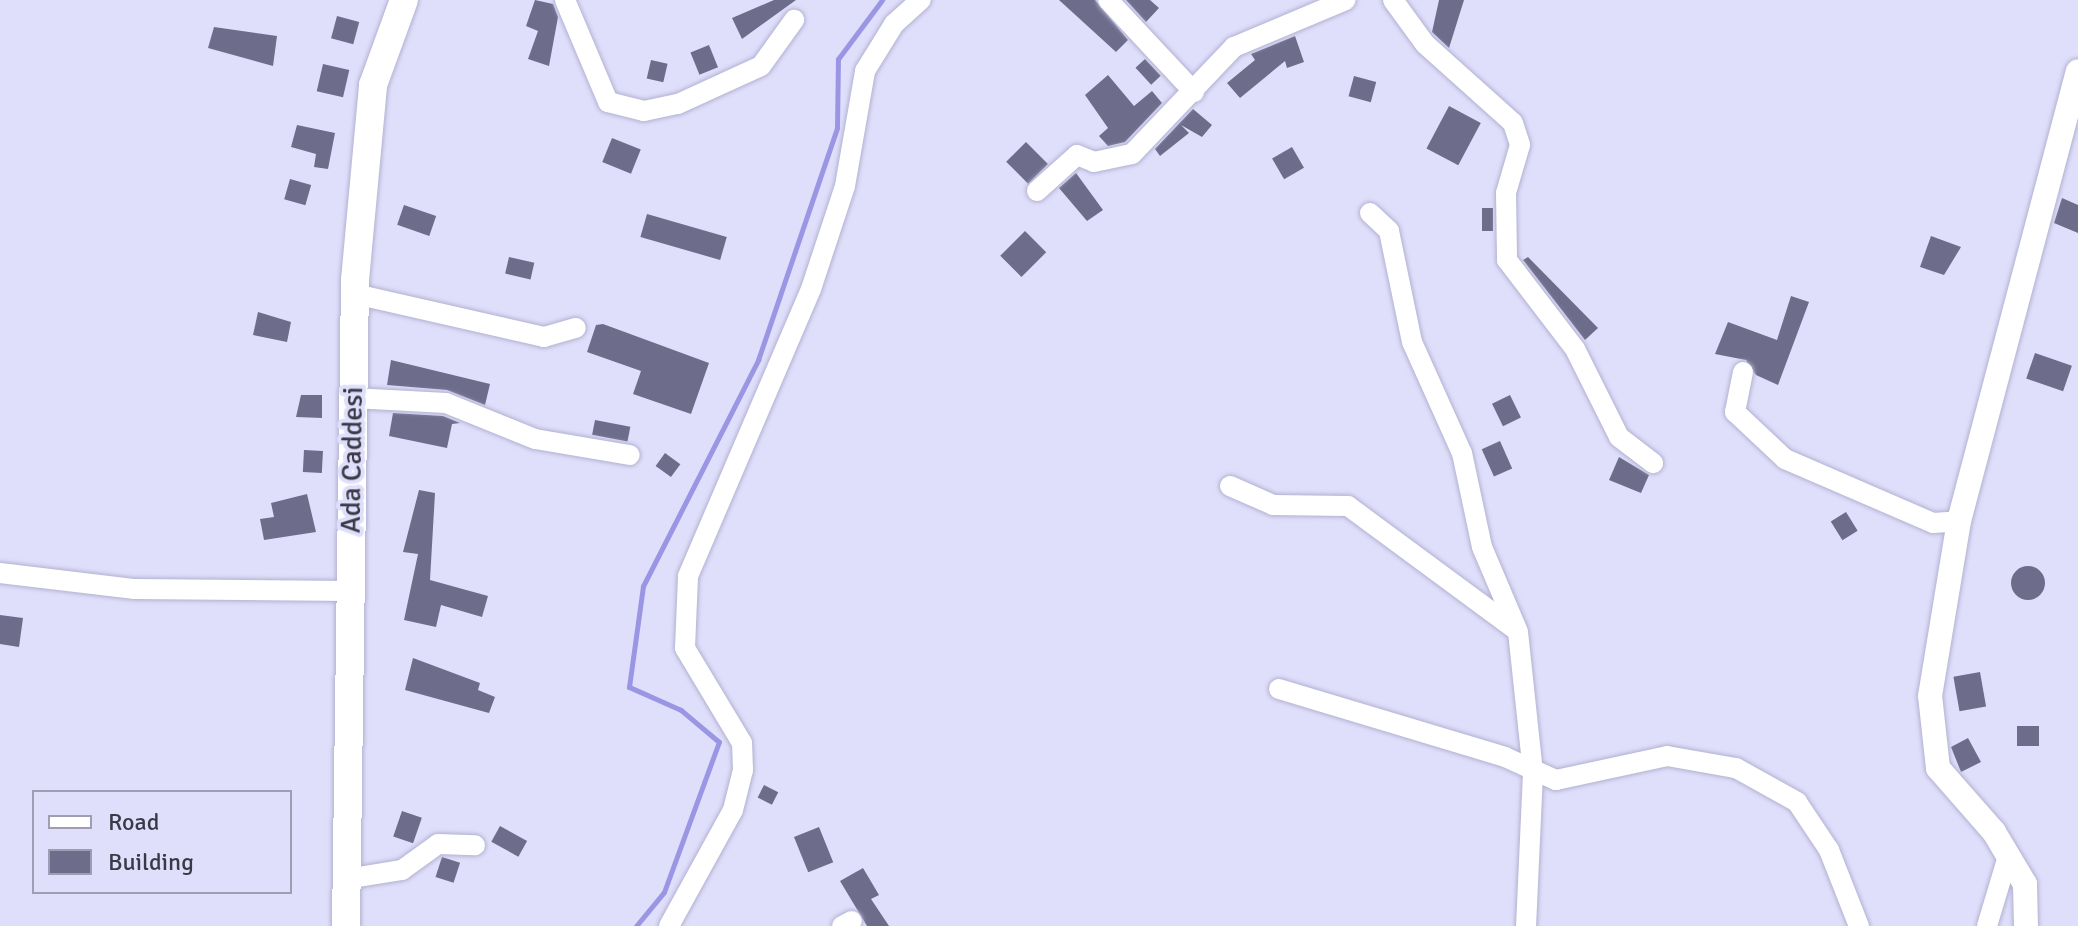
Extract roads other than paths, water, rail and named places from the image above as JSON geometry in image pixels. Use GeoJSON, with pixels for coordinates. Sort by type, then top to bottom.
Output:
{"type":"FeatureCollection","features":[{"type":"Feature","properties":{"kind":"main road","name":"Ada Caddesi"},"geometry":{"type":"LineString","coordinates":[[346,926],[355,294],[373,85],[404,0]]}},
{"type":"Feature","properties":{"kind":"street"},"geometry":{"type":"LineString","coordinates":[[565,0],[608,102],[644,111],[678,104],[761,66],[794,20]]}},
{"type":"Feature","properties":{"kind":"street"},"geometry":{"type":"LineString","coordinates":[[669,926],[733,810],[743,770],[737,732],[685,648],[688,576],[811,289],[845,186],[865,71],[884,36],[921,0]]}},
{"type":"Feature","properties":{"kind":"street"},"geometry":{"type":"LineString","coordinates":[[1108,0],[1194,92]]}},
{"type":"Feature","properties":{"kind":"street"},"geometry":{"type":"LineString","coordinates":[[1037,191],[1077,155],[1094,162],[1132,154],[1234,47],[1346,0]]}},
{"type":"Feature","properties":{"kind":"street"},"geometry":{"type":"LineString","coordinates":[[1393,0],[1425,44],[1513,123],[1520,145],[1506,193],[1507,260],[1575,349],[1619,437],[1653,463]]}},
{"type":"Feature","properties":{"kind":"street"},"geometry":{"type":"LineString","coordinates":[[2026,926],[2025,884],[2008,856],[1938,768],[1930,696],[1959,521],[2078,72]]}},
{"type":"Feature","properties":{"kind":"street"},"geometry":{"type":"LineString","coordinates":[[1370,213],[1389,231],[1412,342],[1462,453],[1482,547],[1518,632],[1533,773],[1526,926]]}},
{"type":"Feature","properties":{"kind":"street"},"geometry":{"type":"LineString","coordinates":[[355,294],[544,337],[576,328]]}},
{"type":"Feature","properties":{"kind":"street"},"geometry":{"type":"LineString","coordinates":[[1743,372],[1735,412],[1785,459],[1933,523],[1959,521]]}},
{"type":"Feature","properties":{"kind":"street"},"geometry":{"type":"LineString","coordinates":[[353,398],[446,403],[535,439],[630,455]]}},
{"type":"Feature","properties":{"kind":"street"},"geometry":{"type":"LineString","coordinates":[[1230,486],[1273,505],[1348,506],[1518,632]]}},
{"type":"Feature","properties":{"kind":"street"},"geometry":{"type":"LineString","coordinates":[[0,573],[135,589],[350,591]]}},
{"type":"Feature","properties":{"kind":"street"},"geometry":{"type":"LineString","coordinates":[[1279,689],[1505,757],[1533,773],[1556,780],[1667,756],[1736,768],[1797,802],[1829,850],[1859,926]]}},
{"type":"Feature","properties":{"kind":"street"},"geometry":{"type":"LineString","coordinates":[[346,879],[402,870],[438,844],[475,845]]}},
{"type":"Feature","properties":{"kind":"street"},"geometry":{"type":"LineString","coordinates":[[1987,926],[2008,856]]}},
{"type":"Feature","properties":{"kind":"waterway"},"geometry":{"type":"LineString","coordinates":[[636,926],[664,892],[719,742],[681,710],[629,687],[643,586],[758,360],[837,128],[838,59],[882,0]]}}]}
